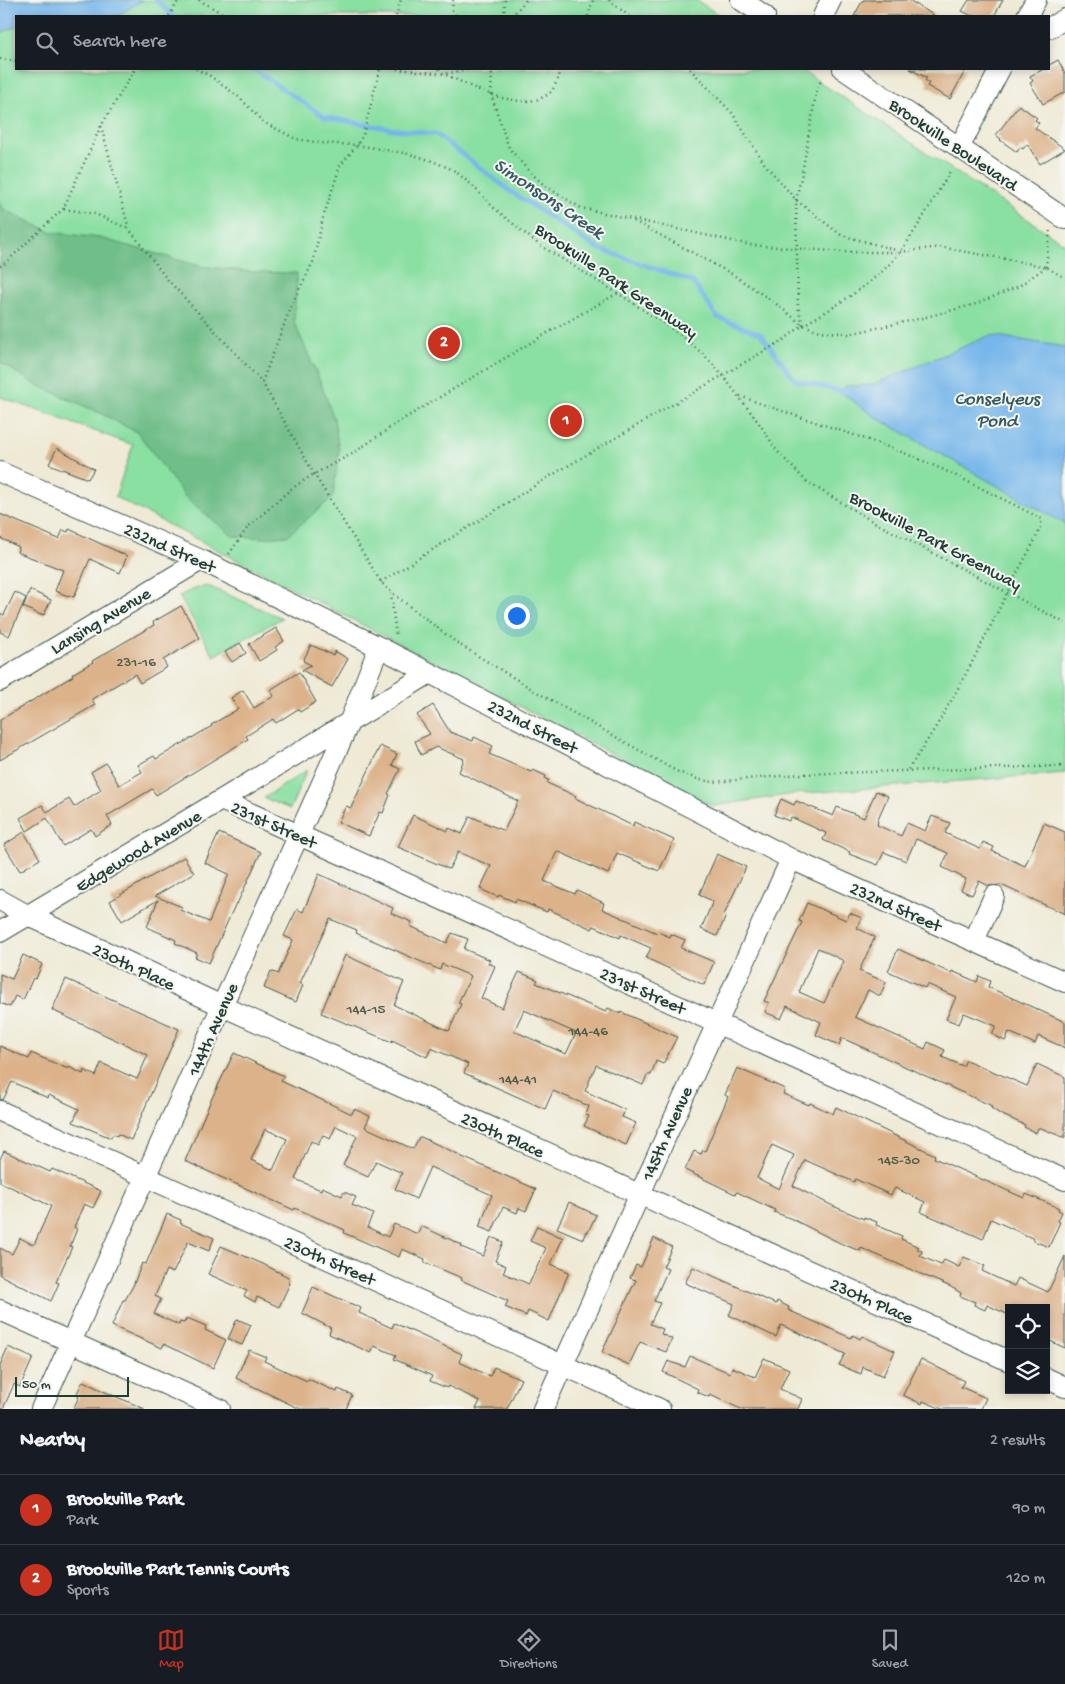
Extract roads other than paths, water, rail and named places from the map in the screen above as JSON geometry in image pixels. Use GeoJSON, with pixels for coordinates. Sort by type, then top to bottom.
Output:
{"type":"FeatureCollection","features":[{"type":"Feature","properties":{"kind":"street"},"geometry":{"type":"LineString","coordinates":[[741,0],[764,15]]}},
{"type":"Feature","properties":{"kind":"street"},"geometry":{"type":"LineString","coordinates":[[824,15],[831,0]]}},
{"type":"Feature","properties":{"kind":"street"},"geometry":{"type":"LineString","coordinates":[[1028,15],[1036,0]]}},
{"type":"Feature","properties":{"kind":"street"},"geometry":{"type":"LineString","coordinates":[[1050,27],[1065,19]]}},
{"type":"Feature","properties":{"kind":"street","name":"Brookville Boulevard"},"geometry":{"type":"LineString","coordinates":[[844,70],[1058,214]]}},
{"type":"Feature","properties":{"kind":"street"},"geometry":{"type":"LineString","coordinates":[[959,148],[999,70]]}},
{"type":"Feature","properties":{"kind":"street","name":"232nd Street"},"geometry":{"type":"LineString","coordinates":[[0,472],[387,643],[430,674],[791,859],[1065,982]]}},
{"type":"Feature","properties":{"kind":"street","name":"Lansing Avenue"},"geometry":{"type":"LineString","coordinates":[[3,677],[210,564]]}},
{"type":"Feature","properties":{"kind":"street","name":"144th Avenue"},"geometry":{"type":"LineString","coordinates":[[41,1409],[349,722],[387,643]]}},
{"type":"Feature","properties":{"kind":"street","name":"Edgewood Avenue"},"geometry":{"type":"LineString","coordinates":[[0,932],[430,674]]}},
{"type":"Feature","properties":{"kind":"street","name":"231st Street"},"geometry":{"type":"LineString","coordinates":[[221,800],[1065,1180]]}},
{"type":"Feature","properties":{"kind":"street","name":"145th Avenue"},"geometry":{"type":"LineString","coordinates":[[543,1409],[638,1194],[791,859]]}},
{"type":"Feature","properties":{"kind":"street"},"geometry":{"type":"LineString","coordinates":[[974,941],[994,896]]}},
{"type":"Feature","properties":{"kind":"street","name":"230th Place"},"geometry":{"type":"LineString","coordinates":[[0,900],[27,915],[222,1006],[1005,1359]]}},
{"type":"Feature","properties":{"kind":"street","name":"230th Street"},"geometry":{"type":"LineString","coordinates":[[0,1111],[660,1409]]}},
{"type":"Feature","properties":{"kind":"street"},"geometry":{"type":"LineString","coordinates":[[0,1310],[220,1409]]}},
{"type":"Feature","properties":{"kind":"street"},"geometry":{"type":"LineString","coordinates":[[1050,1380],[1065,1386]]}},
{"type":"Feature","properties":{"kind":"water"},"geometry":{"type":"Polygon","coordinates":[[[0,0],[143,0],[119,15],[15,15],[15,27],[0,33],[0,0]]]}},
{"type":"Feature","properties":{"kind":"water","name":"Conselyeus Pond"},"geometry":{"type":"Polygon","coordinates":[[[991,335],[1065,347],[1065,524],[875,417],[839,391],[846,386],[872,385],[991,335]]]}},
{"type":"Feature","properties":{"kind":"waterway","name":"Simonsons Creek"},"geometry":{"type":"LineString","coordinates":[[156,0],[172,15]]}},
{"type":"Feature","properties":{"kind":"waterway","name":"Simonsons Creek"},"geometry":{"type":"LineString","coordinates":[[254,70],[325,117],[391,129],[436,134],[510,191],[597,248],[693,282],[717,317],[761,334],[795,380],[844,392]]}},
{"type":"Feature","properties":{"kind":"place","name":"Brookville Park Tennis Courts"},"geometry":{"type":"Point","coordinates":[444,343]}},
{"type":"Feature","properties":{"kind":"place","name":"Brookville Park"},"geometry":{"type":"Point","coordinates":[566,421]}}]}
